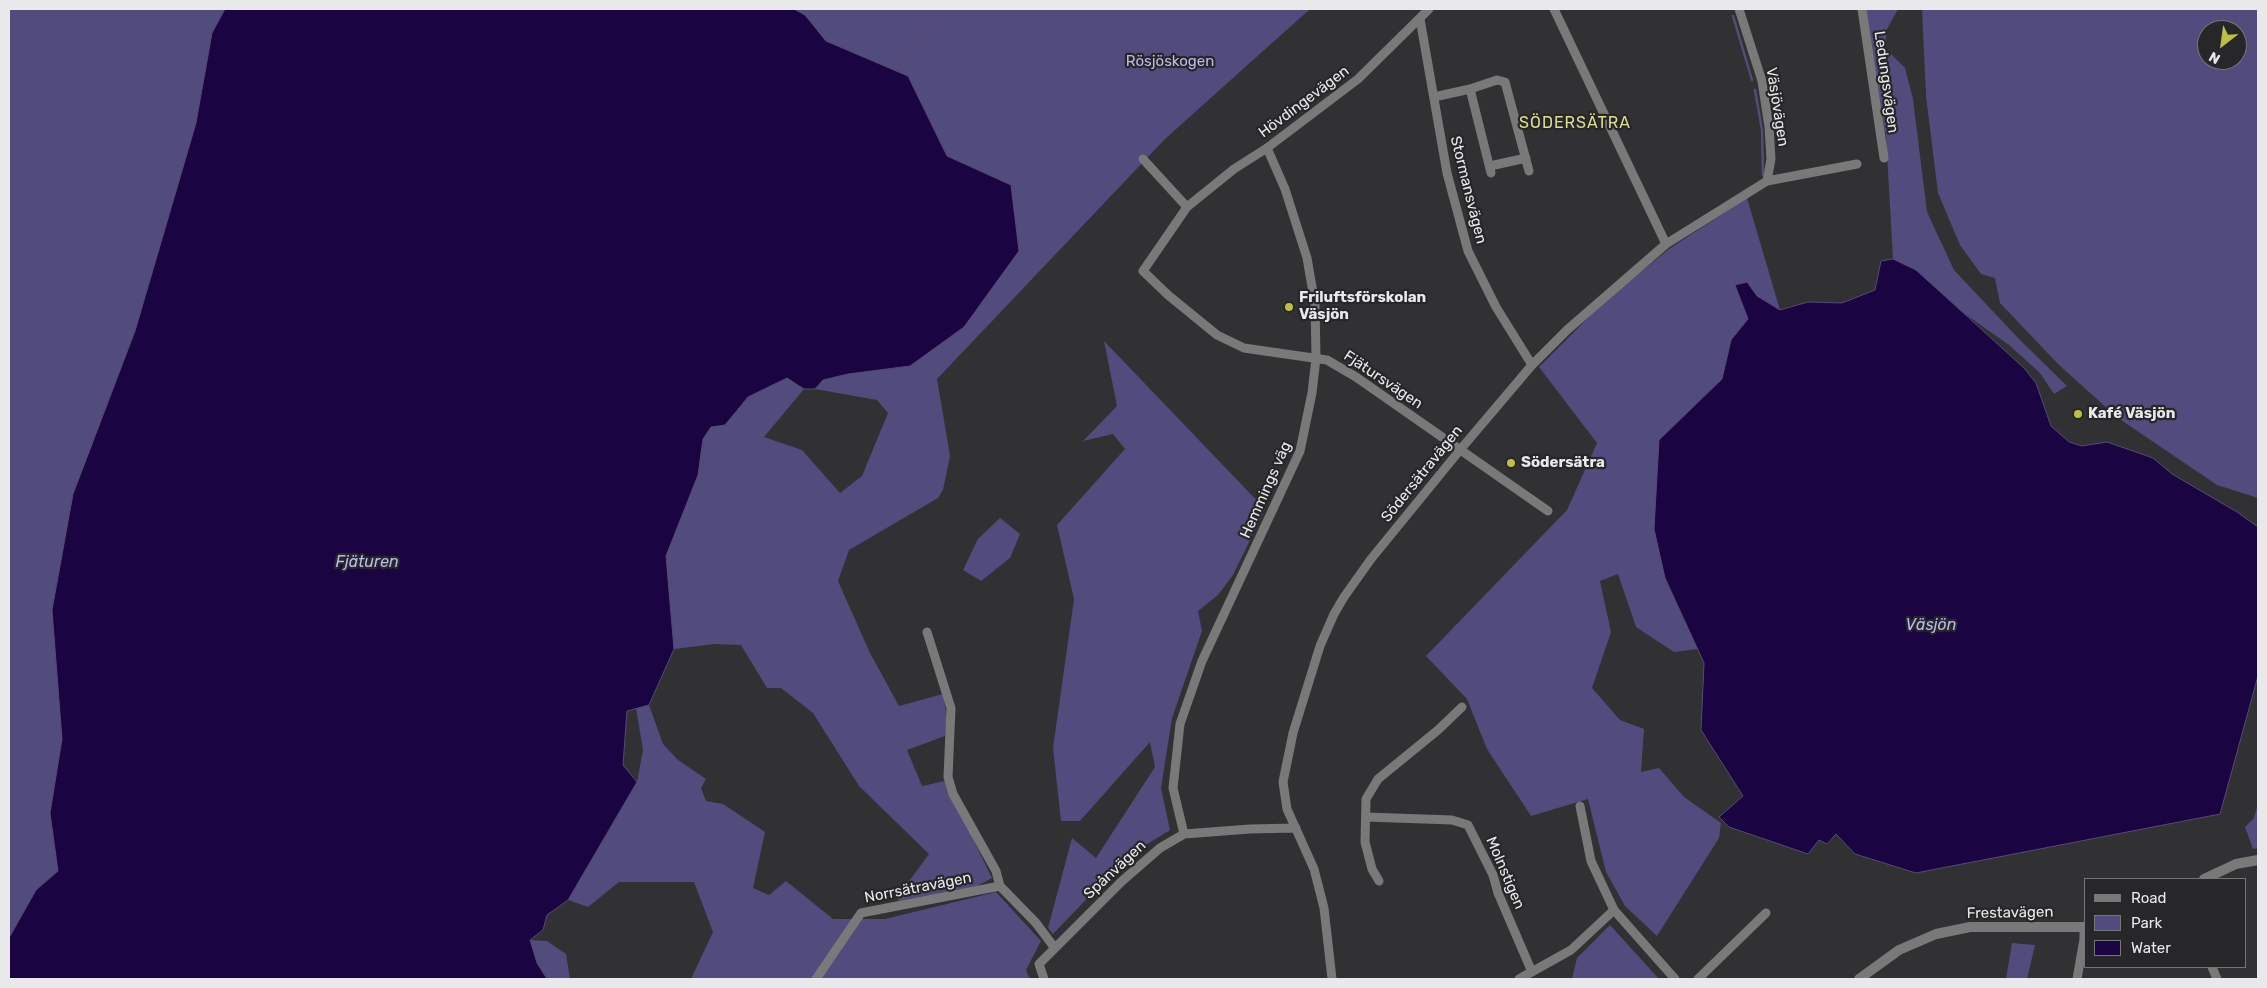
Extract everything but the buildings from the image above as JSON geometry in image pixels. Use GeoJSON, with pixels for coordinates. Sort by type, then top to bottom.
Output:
{"type":"FeatureCollection","features":[{"type":"Feature","properties":{"kind":"street","name":"Hövdingevägen"},"geometry":{"type":"LineString","coordinates":[[1143,271],[1187,207],[1234,169],[1267,148],[1358,79],[1430,9]]}},
{"type":"Feature","properties":{"kind":"street"},"geometry":{"type":"LineString","coordinates":[[1554,9],[1666,244]]}},
{"type":"Feature","properties":{"kind":"street","name":"Väsjövägen"},"geometry":{"type":"LineString","coordinates":[[1739,9],[1762,81],[1770,151],[1770,171],[1767,181]]}},
{"type":"Feature","properties":{"kind":"street","name":"Ledungsvägen"},"geometry":{"type":"LineString","coordinates":[[1862,9],[1884,158]]}},
{"type":"Feature","properties":{"kind":"street","name":"Stormansvägen"},"geometry":{"type":"LineString","coordinates":[[1420,19],[1447,173],[1468,251],[1496,307],[1532,365]]}},
{"type":"Feature","properties":{"kind":"street"},"geometry":{"type":"LineString","coordinates":[[1434,97],[1470,89],[1497,80],[1505,82],[1529,171]]}},
{"type":"Feature","properties":{"kind":"street","name":"Stormansvägen"},"geometry":{"type":"LineString","coordinates":[[1470,89],[1491,170],[1526,158]]}},
{"type":"Feature","properties":{"kind":"street","name":"Hemmings väg"},"geometry":{"type":"LineString","coordinates":[[1184,834],[1174,788],[1180,724],[1202,661],[1300,451],[1312,393],[1316,358],[1314,304],[1308,258],[1285,189],[1267,148]]}},
{"type":"Feature","properties":{"kind":"street"},"geometry":{"type":"LineString","coordinates":[[1143,159],[1187,207]]}},
{"type":"Feature","properties":{"kind":"street","name":"Södersätravägen"},"geometry":{"type":"LineString","coordinates":[[1332,979],[1324,908],[1314,869],[1287,808],[1283,782],[1293,733],[1326,631],[1344,597],[1368,563],[1532,365],[1567,330],[1666,244],[1767,181],[1857,164]]}},
{"type":"Feature","properties":{"kind":"street","name":"Fjätursvägen"},"geometry":{"type":"LineString","coordinates":[[1143,271],[1168,295],[1217,335],[1244,348],[1327,360],[1548,511]]}},
{"type":"Feature","properties":{"kind":"street","name":"Norrsätravägen"},"geometry":{"type":"LineString","coordinates":[[927,632],[951,708],[948,777],[953,794],[996,871],[1000,886],[1036,924],[1054,947]]}},
{"type":"Feature","properties":{"kind":"street"},"geometry":{"type":"LineString","coordinates":[[1379,881],[1372,869],[1366,842],[1366,799],[1378,779],[1438,730],[1462,707]]}},
{"type":"Feature","properties":{"kind":"street"},"geometry":{"type":"LineString","coordinates":[[1580,806],[1591,861],[1614,910],[1675,979]]}},
{"type":"Feature","properties":{"kind":"street","name":"Molnstigen"},"geometry":{"type":"LineString","coordinates":[[1366,817],[1452,820],[1468,825],[1493,875],[1498,893],[1532,972]]}},
{"type":"Feature","properties":{"kind":"street","name":"Spånvägen"},"geometry":{"type":"LineString","coordinates":[[1054,947],[1141,863],[1160,848],[1184,834],[1296,828]]}},
{"type":"Feature","properties":{"kind":"street"},"geometry":{"type":"LineString","coordinates":[[2206,878],[2236,864],[2258,860]]}},
{"type":"Feature","properties":{"kind":"street","name":"Norrsätravägen"},"geometry":{"type":"LineString","coordinates":[[816,979],[861,913],[1000,886]]}},
{"type":"Feature","properties":{"kind":"street"},"geometry":{"type":"LineString","coordinates":[[1519,979],[1571,950],[1614,910]]}},
{"type":"Feature","properties":{"kind":"street"},"geometry":{"type":"LineString","coordinates":[[1698,979],[1766,913]]}},
{"type":"Feature","properties":{"kind":"street","name":"Frestavägen"},"geometry":{"type":"LineString","coordinates":[[1859,979],[1899,950],[1945,932],[1970,926],[2084,927]]}},
{"type":"Feature","properties":{"kind":"street"},"geometry":{"type":"LineString","coordinates":[[2077,979],[2084,939]]}},
{"type":"Feature","properties":{"kind":"street"},"geometry":{"type":"LineString","coordinates":[[1044,979],[1038,964],[1054,947]]}},
{"type":"Feature","properties":{"kind":"green space"},"geometry":{"type":"Polygon","coordinates":[[[9,9],[225,9],[212,33],[196,123],[135,331],[73,494],[52,610],[62,739],[50,813],[58,871],[36,890],[9,938],[9,9]]]}},
{"type":"Feature","properties":{"kind":"green space","name":"Rösjöskogen"},"geometry":{"type":"Polygon","coordinates":[[[752,9],[1310,9],[1165,139],[937,379],[950,456],[943,490],[938,498],[849,550],[838,581],[870,653],[899,706],[943,694],[947,718],[945,736],[907,750],[922,786],[945,781],[992,878],[977,886],[898,901],[899,895],[929,854],[859,786],[813,713],[781,688],[767,688],[741,645],[714,644],[674,649],[666,556],[698,475],[703,439],[710,427],[725,425],[748,397],[787,378],[804,389],[764,437],[802,450],[840,493],[862,476],[888,413],[877,400],[815,389],[823,380],[848,374],[910,366],[964,327],[1011,185],[947,156],[908,76],[865,85],[752,9]]]}},
{"type":"Feature","properties":{"kind":"green space"},"geometry":{"type":"Polygon","coordinates":[[[1865,9],[1898,9],[1887,29],[1885,48],[1905,68],[1913,99],[1927,212],[1954,270],[2019,339],[2067,386],[2054,394],[2040,373],[2009,345],[1965,314],[1916,270],[1893,259],[1886,136],[1865,9]]]}},
{"type":"Feature","properties":{"kind":"green space"},"geometry":{"type":"Polygon","coordinates":[[[1922,9],[2258,9],[2258,498],[2217,485],[2118,418],[2059,365],[2000,303],[1995,278],[1981,274],[1960,245],[1938,193],[1926,96],[1922,9]]]}},
{"type":"Feature","properties":{"kind":"green space"},"geometry":{"type":"Polygon","coordinates":[[[1747,198],[1780,310],[1757,296],[1747,282],[1748,319],[1731,340],[1722,379],[1659,440],[1665,578],[1698,649],[1674,652],[1636,627],[1618,574],[1600,581],[1611,632],[1592,688],[1620,720],[1644,729],[1641,772],[1659,768],[1684,797],[1721,823],[1719,838],[1657,936],[1625,906],[1606,872],[1588,799],[1531,816],[1487,749],[1467,699],[1426,656],[1567,510],[1597,443],[1539,367],[1604,302],[1669,249],[1747,198]]]}},
{"type":"Feature","properties":{"kind":"green space"},"geometry":{"type":"Polygon","coordinates":[[[1104,341],[1265,509],[1233,575],[1218,595],[1198,611],[1202,631],[1172,718],[1161,788],[1170,830],[1128,856],[1053,934],[1048,928],[1072,838],[1096,858],[1155,767],[1150,742],[1080,821],[1061,821],[1053,748],[1074,599],[1057,525],[1125,449],[1113,434],[1083,441],[1117,406],[1104,341]]]}},
{"type":"Feature","properties":{"kind":"green space"},"geometry":{"type":"Polygon","coordinates":[[[1000,518],[1020,534],[1010,558],[981,581],[963,570],[978,539],[1000,518]]]}},
{"type":"Feature","properties":{"kind":"green space"},"geometry":{"type":"Polygon","coordinates":[[[649,705],[663,744],[678,760],[706,779],[701,788],[706,801],[723,804],[765,832],[753,888],[769,895],[786,881],[833,919],[885,919],[996,892],[1041,941],[1026,970],[1030,979],[691,979],[713,932],[694,882],[619,882],[588,907],[568,900],[637,782],[643,750],[636,708],[649,705]]]}},
{"type":"Feature","properties":{"kind":"green space"},"geometry":{"type":"Polygon","coordinates":[[[2258,803],[2258,848],[2253,849],[2245,827],[2254,818],[2258,803]]]}},
{"type":"Feature","properties":{"kind":"green space"},"geometry":{"type":"Polygon","coordinates":[[[1610,925],[1659,979],[1572,979],[1577,958],[1610,925]]]}},
{"type":"Feature","properties":{"kind":"green space"},"geometry":{"type":"Polygon","coordinates":[[[530,940],[547,941],[566,954],[570,979],[547,979],[537,963],[530,940]]]}},
{"type":"Feature","properties":{"kind":"green space"},"geometry":{"type":"Polygon","coordinates":[[[2012,943],[2035,945],[2027,979],[2006,979],[2012,943]]]}},
{"type":"Feature","properties":{"kind":"water","name":"Fjäturen"},"geometry":{"type":"Polygon","coordinates":[[[225,9],[794,9],[805,15],[826,41],[908,76],[947,156],[1011,185],[1019,251],[964,327],[910,366],[848,374],[823,380],[815,389],[804,389],[787,378],[748,397],[725,425],[711,427],[703,439],[698,475],[666,556],[674,649],[649,705],[627,711],[623,765],[637,782],[568,900],[547,915],[543,930],[530,940],[537,963],[547,979],[9,979],[9,938],[36,890],[58,871],[50,813],[62,739],[52,610],[73,494],[135,331],[196,123],[212,33],[225,9]]]}},
{"type":"Feature","properties":{"kind":"water","name":"Väsjön"},"geometry":{"type":"Polygon","coordinates":[[[1893,259],[1916,270],[2024,368],[2036,383],[2051,426],[2069,442],[2082,446],[2107,442],[2153,458],[2172,474],[2237,512],[2258,527],[2258,676],[2220,814],[1916,873],[1855,854],[1836,834],[1827,844],[1819,840],[1808,854],[1729,827],[1719,817],[1743,796],[1701,730],[1704,663],[1665,578],[1654,529],[1659,440],[1722,379],[1731,340],[1748,319],[1735,285],[1747,282],[1757,296],[1780,310],[1808,302],[1842,303],[1875,290],[1881,261],[1893,259]]]}},
{"type":"Feature","properties":{"kind":"waterway"},"geometry":{"type":"LineString","coordinates":[[898,70],[935,9]]}},
{"type":"Feature","properties":{"kind":"waterway"},"geometry":{"type":"LineString","coordinates":[[1733,16],[1752,80]]}},
{"type":"Feature","properties":{"kind":"waterway"},"geometry":{"type":"LineString","coordinates":[[1755,90],[1762,130],[1763,175]]}},
{"type":"Feature","properties":{"kind":"place","name":"Friluftsförskolan Väsjön"},"geometry":{"type":"Point","coordinates":[1289,307]}},
{"type":"Feature","properties":{"kind":"place","name":"Kafé Väsjön"},"geometry":{"type":"Point","coordinates":[2078,414]}},
{"type":"Feature","properties":{"kind":"place","name":"Södersätra"},"geometry":{"type":"Point","coordinates":[1511,463]}},
{"type":"Feature","properties":{"kind":"district","name":"SÖDERSÄTRA"},"geometry":{"type":"Point","coordinates":[1575,123]}}]}
